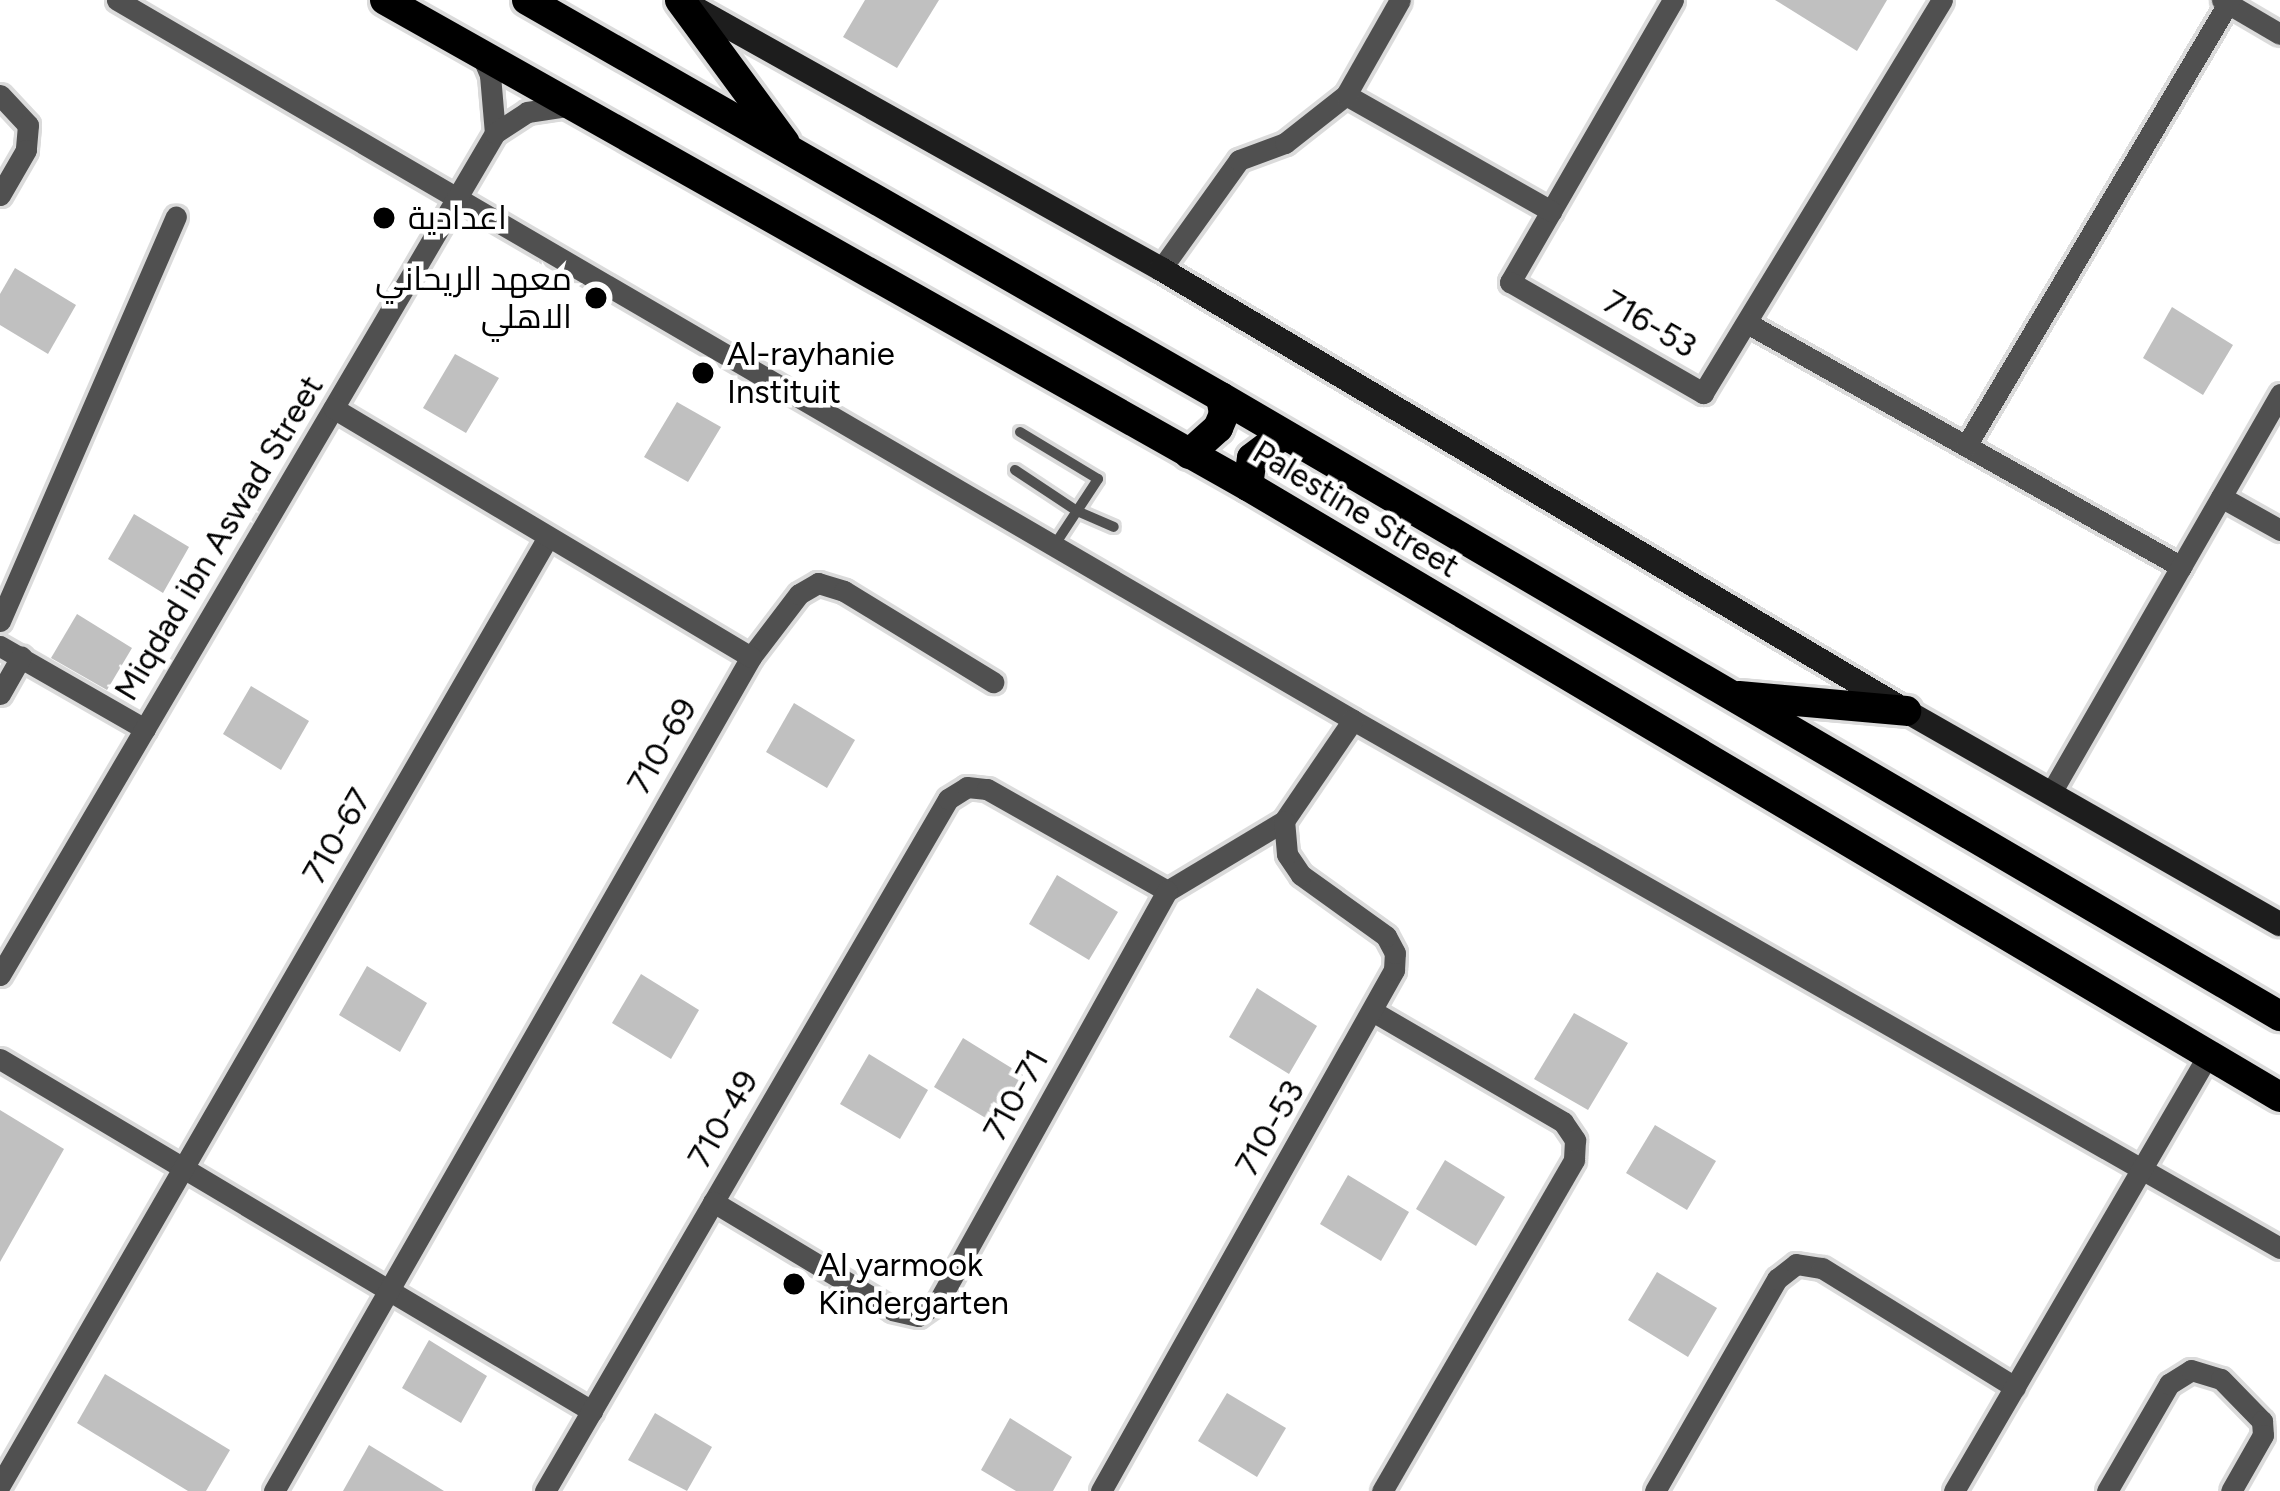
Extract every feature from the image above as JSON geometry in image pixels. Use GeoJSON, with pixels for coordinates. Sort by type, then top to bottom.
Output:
{"type":"FeatureCollection","features":[{"type":"Feature","properties":{"kind":"main road","name":"Palestine Street"},"geometry":{"type":"LineString","coordinates":[[385,0],[1248,486],[2280,1096]]}},
{"type":"Feature","properties":{"kind":"main road","name":"Palestine Street"},"geometry":{"type":"LineString","coordinates":[[526,0],[1222,398],[2280,1016]]}},
{"type":"Feature","properties":{"kind":"main road"},"geometry":{"type":"LineString","coordinates":[[681,0],[792,153]]}},
{"type":"Feature","properties":{"kind":"main road"},"geometry":{"type":"LineString","coordinates":[[1189,454],[1218,428],[1224,413],[1222,398]]}},
{"type":"Feature","properties":{"kind":"main road"},"geometry":{"type":"LineString","coordinates":[[1248,486],[1252,458],[1283,435]]}},
{"type":"Feature","properties":{"kind":"main road"},"geometry":{"type":"LineString","coordinates":[[1730,696],[1906,711]]}},
{"type":"Feature","properties":{"kind":"street"},"geometry":{"type":"LineString","coordinates":[[117,0],[1353,721],[2280,1248]]}},
{"type":"Feature","properties":{"kind":"street"},"geometry":{"type":"LineString","coordinates":[[681,0],[1161,269],[1906,711],[2280,925]]}},
{"type":"Feature","properties":{"kind":"street"},"geometry":{"type":"LineString","coordinates":[[1161,269],[1239,160],[1285,143],[1346,95],[1400,0]]}},
{"type":"Feature","properties":{"kind":"street","name":"716-53"},"geometry":{"type":"LineString","coordinates":[[1673,0],[1510,282],[1703,393],[1942,0]]}},
{"type":"Feature","properties":{"kind":"street"},"geometry":{"type":"LineString","coordinates":[[1966,446],[2227,1],[2280,34]]}},
{"type":"Feature","properties":{"kind":"street"},"geometry":{"type":"LineString","coordinates":[[482,56],[490,75],[495,134],[527,112],[567,106]]}},
{"type":"Feature","properties":{"kind":"street"},"geometry":{"type":"LineString","coordinates":[[0,95],[28,125],[26,150],[0,195]]}},
{"type":"Feature","properties":{"kind":"street"},"geometry":{"type":"LineString","coordinates":[[1346,95],[1551,211]]}},
{"type":"Feature","properties":{"kind":"street","name":"Miqdad ibn Aswad Street"},"geometry":{"type":"LineString","coordinates":[[0,975],[495,134]]}},
{"type":"Feature","properties":{"kind":"street"},"geometry":{"type":"LineString","coordinates":[[0,621],[176,217]]}},
{"type":"Feature","properties":{"kind":"street"},"geometry":{"type":"LineString","coordinates":[[1747,323],[2181,567]]}},
{"type":"Feature","properties":{"kind":"street"},"geometry":{"type":"LineString","coordinates":[[2052,791],[2280,394]]}},
{"type":"Feature","properties":{"kind":"street"},"geometry":{"type":"LineString","coordinates":[[334,408],[751,657]]}},
{"type":"Feature","properties":{"kind":"street"},"geometry":{"type":"LineString","coordinates":[[2222,496],[2280,530]]}},
{"type":"Feature","properties":{"kind":"street","name":"710-67"},"geometry":{"type":"LineString","coordinates":[[0,1485],[548,537]]}},
{"type":"Feature","properties":{"kind":"street","name":"710-69"},"geometry":{"type":"LineString","coordinates":[[274,1491],[751,657],[799,594],[818,583],[844,591],[993,682]]}},
{"type":"Feature","properties":{"kind":"street"},"geometry":{"type":"LineString","coordinates":[[0,646],[145,729]]}},
{"type":"Feature","properties":{"kind":"street"},"geometry":{"type":"LineString","coordinates":[[0,694],[21,657]]}},
{"type":"Feature","properties":{"kind":"street"},"geometry":{"type":"LineString","coordinates":[[1168,891],[1284,821],[1353,721]]}},
{"type":"Feature","properties":{"kind":"street","name":"710-49"},"geometry":{"type":"LineString","coordinates":[[545,1491],[948,799],[967,788],[987,788],[1168,891]]}},
{"type":"Feature","properties":{"kind":"street","name":"710-53"},"geometry":{"type":"LineString","coordinates":[[1101,1491],[1394,970],[1395,953],[1387,937],[1301,875],[1287,854],[1284,821]]}},
{"type":"Feature","properties":{"kind":"street","name":"710-71"},"geometry":{"type":"LineString","coordinates":[[713,1202],[893,1310],[918,1316],[938,1302],[1168,891]]}},
{"type":"Feature","properties":{"kind":"street"},"geometry":{"type":"LineString","coordinates":[[1374,1012],[1563,1122],[1575,1140],[1574,1160],[1382,1491]]}},
{"type":"Feature","properties":{"kind":"street"},"geometry":{"type":"LineString","coordinates":[[1954,1491],[2207,1057]]}},
{"type":"Feature","properties":{"kind":"street"},"geometry":{"type":"LineString","coordinates":[[0,1059],[592,1411]]}},
{"type":"Feature","properties":{"kind":"street"},"geometry":{"type":"LineString","coordinates":[[1655,1491],[1777,1280],[1796,1264],[1822,1268],[2014,1387]]}},
{"type":"Feature","properties":{"kind":"street"},"geometry":{"type":"LineString","coordinates":[[2107,1491],[2170,1384],[2191,1370],[2221,1379],[2244,1396],[2262,1420],[2263,1435],[2230,1491]]}},
{"type":"Feature","properties":{"kind":"lane"},"geometry":{"type":"LineString","coordinates":[[1020,432],[1098,479],[1054,546]]}},
{"type":"Feature","properties":{"kind":"lane"},"geometry":{"type":"LineString","coordinates":[[1015,470],[1077,511],[1114,527]]}},
{"type":"Feature","properties":{"kind":"building"},"geometry":{"type":"Polygon","coordinates":[[[865,0],[939,0],[897,68],[843,37],[865,0]]]}},
{"type":"Feature","properties":{"kind":"building"},"geometry":{"type":"Polygon","coordinates":[[[1775,0],[1887,0],[1857,51],[1775,0]]]}},
{"type":"Feature","properties":{"kind":"building"},"geometry":{"type":"Polygon","coordinates":[[[15,268],[76,305],[48,354],[0,325],[0,294],[15,268]]]}},
{"type":"Feature","properties":{"kind":"building"},"geometry":{"type":"Polygon","coordinates":[[[2172,307],[2233,345],[2203,395],[2143,358],[2172,307]]]}},
{"type":"Feature","properties":{"kind":"building"},"geometry":{"type":"Polygon","coordinates":[[[455,354],[499,378],[466,433],[423,408],[455,354]]]}},
{"type":"Feature","properties":{"kind":"building"},"geometry":{"type":"Polygon","coordinates":[[[677,402],[721,427],[688,482],[644,457],[677,402]]]}},
{"type":"Feature","properties":{"kind":"building"},"geometry":{"type":"Polygon","coordinates":[[[134,514],[189,547],[163,593],[108,559],[134,514]]]}},
{"type":"Feature","properties":{"kind":"building"},"geometry":{"type":"Polygon","coordinates":[[[77,614],[132,648],[107,690],[51,658],[77,614]]]}},
{"type":"Feature","properties":{"kind":"building"},"geometry":{"type":"Polygon","coordinates":[[[251,686],[309,721],[281,770],[223,734],[251,686]]]}},
{"type":"Feature","properties":{"kind":"building"},"geometry":{"type":"Polygon","coordinates":[[[794,703],[855,740],[827,788],[766,752],[794,703]]]}},
{"type":"Feature","properties":{"kind":"building"},"geometry":{"type":"Polygon","coordinates":[[[1057,875],[1118,912],[1089,960],[1029,924],[1057,875]]]}},
{"type":"Feature","properties":{"kind":"building"},"geometry":{"type":"Polygon","coordinates":[[[367,966],[427,1003],[400,1052],[339,1015],[367,966]]]}},
{"type":"Feature","properties":{"kind":"building"},"geometry":{"type":"Polygon","coordinates":[[[641,974],[699,1010],[671,1059],[612,1023],[641,974]]]}},
{"type":"Feature","properties":{"kind":"building"},"geometry":{"type":"Polygon","coordinates":[[[1257,988],[1317,1026],[1289,1074],[1229,1037],[1257,988]]]}},
{"type":"Feature","properties":{"kind":"building"},"geometry":{"type":"Polygon","coordinates":[[[1574,1013],[1628,1043],[1588,1110],[1534,1079],[1574,1013]]]}},
{"type":"Feature","properties":{"kind":"building"},"geometry":{"type":"Polygon","coordinates":[[[963,1038],[1023,1075],[994,1123],[934,1087],[963,1038]]]}},
{"type":"Feature","properties":{"kind":"building"},"geometry":{"type":"Polygon","coordinates":[[[869,1054],[928,1090],[900,1139],[840,1104],[869,1054]]]}},
{"type":"Feature","properties":{"kind":"building"},"geometry":{"type":"Polygon","coordinates":[[[0,1110],[64,1149],[0,1262],[0,1110]]]}},
{"type":"Feature","properties":{"kind":"building"},"geometry":{"type":"Polygon","coordinates":[[[1655,1125],[1716,1161],[1687,1210],[1626,1173],[1655,1125]]]}},
{"type":"Feature","properties":{"kind":"building"},"geometry":{"type":"Polygon","coordinates":[[[1445,1160],[1505,1197],[1476,1246],[1416,1209],[1445,1160]]]}},
{"type":"Feature","properties":{"kind":"building"},"geometry":{"type":"Polygon","coordinates":[[[1348,1175],[1409,1212],[1381,1261],[1320,1224],[1348,1175]]]}},
{"type":"Feature","properties":{"kind":"building"},"geometry":{"type":"Polygon","coordinates":[[[1657,1272],[1717,1308],[1688,1357],[1628,1320],[1657,1272]]]}},
{"type":"Feature","properties":{"kind":"building"},"geometry":{"type":"Polygon","coordinates":[[[429,1340],[487,1376],[461,1423],[402,1388],[429,1340]]]}},
{"type":"Feature","properties":{"kind":"building"},"geometry":{"type":"Polygon","coordinates":[[[105,1374],[230,1450],[206,1491],[188,1491],[77,1423],[105,1374]]]}},
{"type":"Feature","properties":{"kind":"building"},"geometry":{"type":"Polygon","coordinates":[[[1227,1393],[1286,1428],[1257,1477],[1198,1441],[1227,1393]]]}},
{"type":"Feature","properties":{"kind":"building"},"geometry":{"type":"Polygon","coordinates":[[[655,1413],[712,1447],[687,1491],[628,1460],[655,1413]]]}},
{"type":"Feature","properties":{"kind":"building"},"geometry":{"type":"Polygon","coordinates":[[[1010,1418],[1072,1457],[1053,1491],[1016,1491],[981,1470],[1010,1418]]]}},
{"type":"Feature","properties":{"kind":"building"},"geometry":{"type":"Polygon","coordinates":[[[369,1445],[444,1491],[343,1491],[369,1445]]]}},
{"type":"Feature","properties":{"kind":"place","name":"اعدادية"},"geometry":{"type":"Point","coordinates":[384,218]}},
{"type":"Feature","properties":{"kind":"place","name":"معهد الريحاني الاهلي"},"geometry":{"type":"Point","coordinates":[596,298]}},
{"type":"Feature","properties":{"kind":"place","name":"Al-rayhanie Instituit"},"geometry":{"type":"Point","coordinates":[703,373]}},
{"type":"Feature","properties":{"kind":"place","name":"Al yarmook Kindergarten"},"geometry":{"type":"Point","coordinates":[794,1284]}}]}
